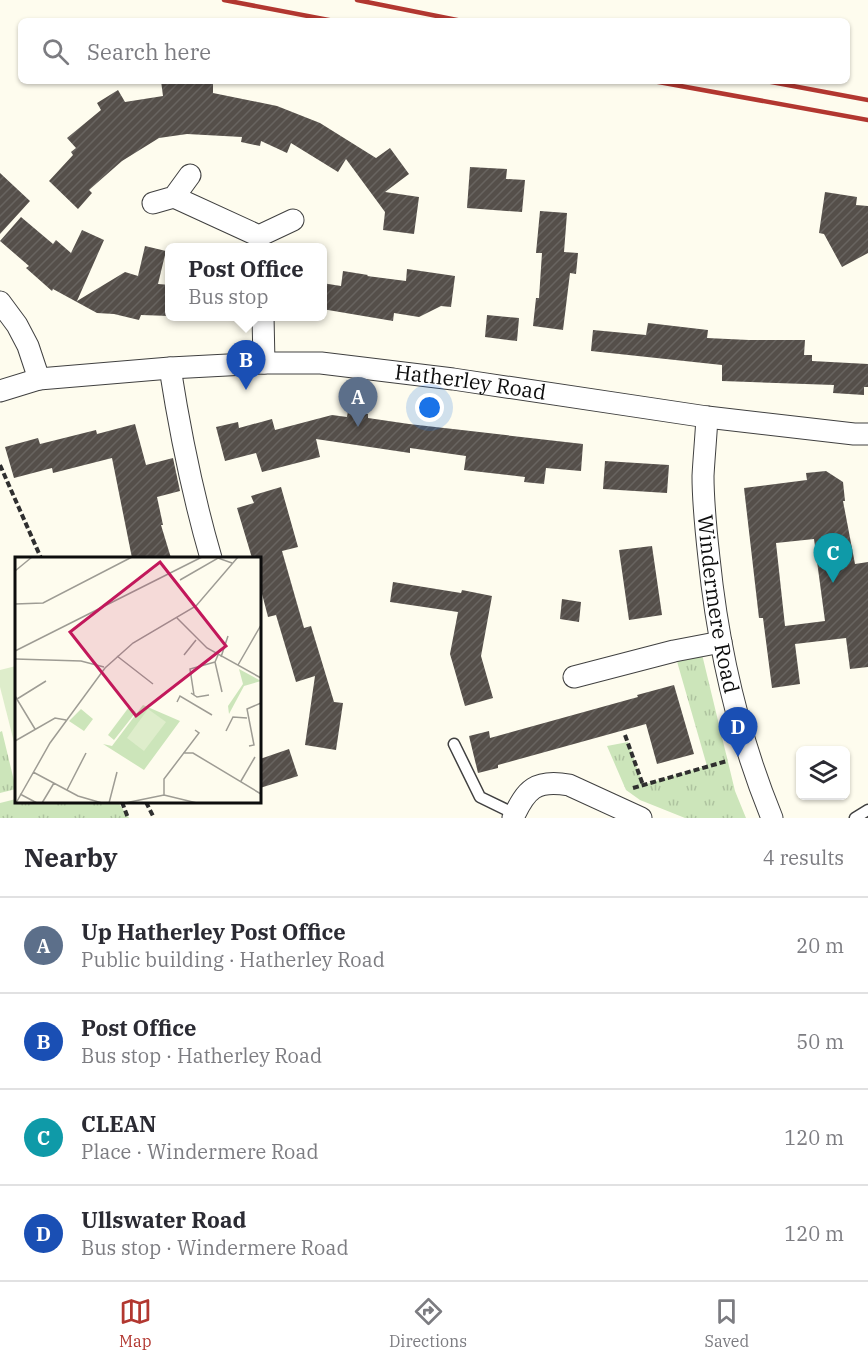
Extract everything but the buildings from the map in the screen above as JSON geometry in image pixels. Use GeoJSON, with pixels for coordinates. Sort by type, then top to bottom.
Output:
{"type":"FeatureCollection","features":[{"type":"Feature","properties":{"kind":"street"},"geometry":{"type":"LineString","coordinates":[[153,203],[174,197],[190,175]]}},
{"type":"Feature","properties":{"kind":"street"},"geometry":{"type":"LineString","coordinates":[[174,197],[259,242],[294,220]]}},
{"type":"Feature","properties":{"kind":"street"},"geometry":{"type":"LineString","coordinates":[[0,302],[17,325],[28,346],[39,378]]}},
{"type":"Feature","properties":{"kind":"street"},"geometry":{"type":"LineString","coordinates":[[263,321],[264,363]]}},
{"type":"Feature","properties":{"kind":"street","name":"Hatherley Road"},"geometry":{"type":"LineString","coordinates":[[0,391],[39,378],[170,368],[264,363],[321,363],[442,377],[707,417],[868,434]]}},
{"type":"Feature","properties":{"kind":"street"},"geometry":{"type":"LineString","coordinates":[[170,368],[181,438],[200,522],[211,557]]}},
{"type":"Feature","properties":{"kind":"street","name":"Windermere Road"},"geometry":{"type":"LineString","coordinates":[[707,417],[703,478],[712,588],[721,642],[745,742],[772,818]]}},
{"type":"Feature","properties":{"kind":"street"},"geometry":{"type":"LineString","coordinates":[[573,677],[674,651],[721,642]]}},
{"type":"Feature","properties":{"kind":"street"},"geometry":{"type":"LineString","coordinates":[[514,816],[527,793],[536,787],[557,783],[569,785],[641,818]]}},
{"type":"Feature","properties":{"kind":"lane"},"geometry":{"type":"LineString","coordinates":[[454,744],[480,797],[514,816]]}},
{"type":"Feature","properties":{"kind":"lane"},"geometry":{"type":"LineString","coordinates":[[855,818],[868,810]]}},
{"type":"Feature","properties":{"kind":"path"},"geometry":{"type":"LineString","coordinates":[[0,465],[41,557]]}},
{"type":"Feature","properties":{"kind":"path"},"geometry":{"type":"LineString","coordinates":[[626,735],[643,785]]}},
{"type":"Feature","properties":{"kind":"path"},"geometry":{"type":"LineString","coordinates":[[597,798],[727,760]]}},
{"type":"Feature","properties":{"kind":"path"},"geometry":{"type":"LineString","coordinates":[[123,803],[128,818]]}},
{"type":"Feature","properties":{"kind":"path"},"geometry":{"type":"LineString","coordinates":[[147,803],[153,818]]}},
{"type":"Feature","properties":{"kind":"green space"},"geometry":{"type":"Polygon","coordinates":[[[700,646],[735,791],[746,818],[685,818],[640,800],[626,790],[607,746],[628,742],[643,785],[707,766],[674,651],[700,646]]]}},
{"type":"Feature","properties":{"kind":"green space"},"geometry":{"type":"Polygon","coordinates":[[[15,666],[15,746],[0,687],[0,670],[15,666]]]}},
{"type":"Feature","properties":{"kind":"green space"},"geometry":{"type":"Polygon","coordinates":[[[2,731],[15,789],[0,793],[0,732],[2,731]]]}},
{"type":"Feature","properties":{"kind":"green space"},"geometry":{"type":"Polygon","coordinates":[[[15,799],[15,803],[119,803],[129,818],[0,818],[0,803],[15,799]]]}},
{"type":"Feature","properties":{"kind":"railway"},"geometry":{"type":"LineString","coordinates":[[224,0],[318,18]]}},
{"type":"Feature","properties":{"kind":"railway"},"geometry":{"type":"LineString","coordinates":[[357,0],[447,18]]}},
{"type":"Feature","properties":{"kind":"railway"},"geometry":{"type":"LineString","coordinates":[[670,84],[868,120]]}},
{"type":"Feature","properties":{"kind":"railway"},"geometry":{"type":"LineString","coordinates":[[782,84],[868,100]]}},
{"type":"Feature","properties":{"kind":"place","name":"Post Office"},"geometry":{"type":"Point","coordinates":[246,390]}},
{"type":"Feature","properties":{"kind":"place","name":"Up Hatherley Post Office"},"geometry":{"type":"Point","coordinates":[358,427]}},
{"type":"Feature","properties":{"kind":"place","name":"CLEAN"},"geometry":{"type":"Point","coordinates":[833,583]}},
{"type":"Feature","properties":{"kind":"place","name":"Ullswater Road"},"geometry":{"type":"Point","coordinates":[738,757]}}]}
